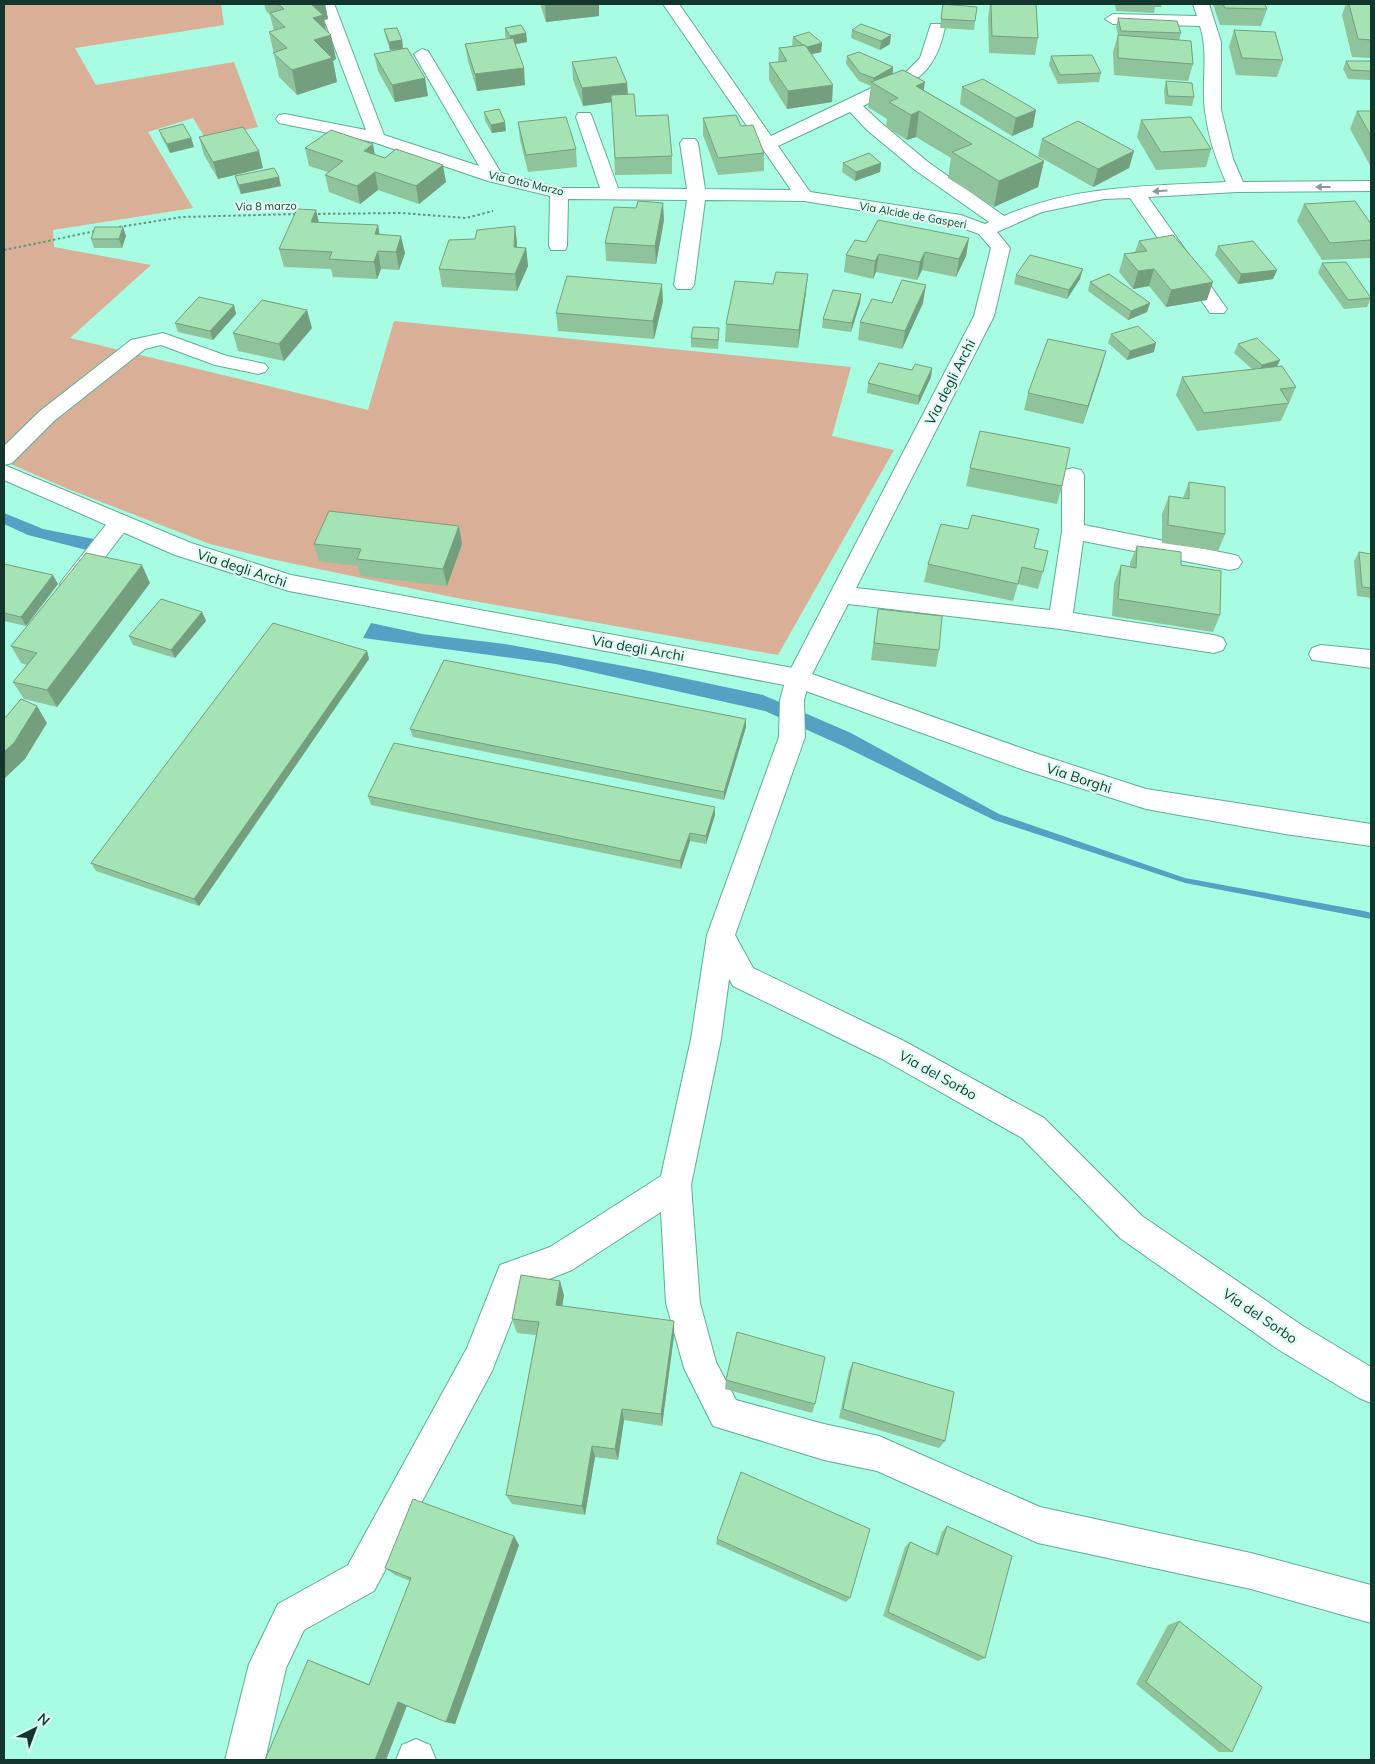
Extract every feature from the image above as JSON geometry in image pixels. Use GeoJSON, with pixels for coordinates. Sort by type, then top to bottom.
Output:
{"type":"FeatureCollection","features":[{"type":"Feature","properties":{"kind":"street"},"geometry":{"type":"LineString","coordinates":[[671,4],[804,196]]}},
{"type":"Feature","properties":{"kind":"street"},"geometry":{"type":"LineString","coordinates":[[1201,4],[1208,21],[1213,42],[1213,110],[1224,159],[1237,187]]}},
{"type":"Feature","properties":{"kind":"street"},"geometry":{"type":"LineString","coordinates":[[327,6],[377,138]]}},
{"type":"Feature","properties":{"kind":"street"},"geometry":{"type":"LineString","coordinates":[[1113,19],[1208,21]]}},
{"type":"Feature","properties":{"kind":"street"},"geometry":{"type":"LineString","coordinates":[[768,144],[854,105],[922,69],[931,57],[937,27]]}},
{"type":"Feature","properties":{"kind":"street"},"geometry":{"type":"LineString","coordinates":[[422,54],[494,177]]}},
{"type":"Feature","properties":{"kind":"street"},"geometry":{"type":"LineString","coordinates":[[854,105],[862,115],[915,161],[972,204],[995,226],[1038,208],[1104,194],[1237,187],[1369,190]]}},
{"type":"Feature","properties":{"kind":"street"},"geometry":{"type":"LineString","coordinates":[[584,117],[610,193]]}},
{"type":"Feature","properties":{"kind":"street","name":"Via Otto Marzo"},"geometry":{"type":"LineString","coordinates":[[285,119],[377,138],[494,177],[559,194],[697,193],[804,196]]}},
{"type":"Feature","properties":{"kind":"street"},"geometry":{"type":"LineString","coordinates":[[684,285],[697,193],[690,143]]}},
{"type":"Feature","properties":{"kind":"street"},"geometry":{"type":"LineString","coordinates":[[1136,193],[1217,309]]}},
{"type":"Feature","properties":{"kind":"street"},"geometry":{"type":"LineString","coordinates":[[558,246],[559,194]]}},
{"type":"Feature","properties":{"kind":"street","name":"Via Alcide de Gasperi"},"geometry":{"type":"LineString","coordinates":[[804,196],[995,226]]}},
{"type":"Feature","properties":{"kind":"street","name":"Via degli Archi"},"geometry":{"type":"LineString","coordinates":[[4,472],[183,549],[289,584],[795,689],[840,595],[984,316],[1001,248],[995,226]]}},
{"type":"Feature","properties":{"kind":"street"},"geometry":{"type":"LineString","coordinates":[[4,458],[47,416],[138,344],[162,339],[222,361],[258,368]]}},
{"type":"Feature","properties":{"kind":"street"},"geometry":{"type":"LineString","coordinates":[[1060,620],[1074,531],[1073,475]]}},
{"type":"Feature","properties":{"kind":"street"},"geometry":{"type":"LineString","coordinates":[[57,604],[120,522]]}},
{"type":"Feature","properties":{"kind":"street"},"geometry":{"type":"LineString","coordinates":[[1074,531],[1230,562]]}},
{"type":"Feature","properties":{"kind":"street"},"geometry":{"type":"LineString","coordinates":[[840,595],[1060,620],[1214,644]]}},
{"type":"Feature","properties":{"kind":"street"},"geometry":{"type":"LineString","coordinates":[[1321,654],[1371,658]]}},
{"type":"Feature","properties":{"kind":"street"},"geometry":{"type":"LineString","coordinates":[[795,689],[792,738],[721,935],[706,1039],[675,1185],[683,1303],[701,1368],[725,1414],[824,1442],[879,1454],[1038,1525],[1252,1570],[1371,1604]]}},
{"type":"Feature","properties":{"kind":"street","name":"Via Borghi"},"geometry":{"type":"LineString","coordinates":[[795,689],[1146,799],[1285,824],[1371,835]]}},
{"type":"Feature","properties":{"kind":"street","name":"Via del Sorbo"},"geometry":{"type":"LineString","coordinates":[[721,935],[743,977],[893,1050],[1033,1128],[1131,1227],[1292,1338],[1371,1386]]}},
{"type":"Feature","properties":{"kind":"street"},"geometry":{"type":"LineString","coordinates":[[245,1760],[268,1664],[291,1617],[361,1578],[480,1359],[512,1276],[560,1259],[675,1185]]}},
{"type":"Feature","properties":{"kind":"path","name":"Via 8 marzo"},"geometry":{"type":"LineString","coordinates":[[312,214],[401,213],[466,218],[494,210]]}},
{"type":"Feature","properties":{"kind":"path","name":"Via 8 marzo"},"geometry":{"type":"LineString","coordinates":[[113,228],[182,217],[302,214]]}},
{"type":"Feature","properties":{"kind":"path"},"geometry":{"type":"LineString","coordinates":[[4,250],[44,240],[103,230]]}},
{"type":"Feature","properties":{"kind":"shaded area"},"geometry":{"type":"Polygon","coordinates":[[[4,4],[221,4],[224,25],[75,48],[96,85],[234,62],[258,127],[205,138],[193,118],[148,132],[193,208],[53,230],[54,247],[151,265],[70,338],[368,410],[394,321],[851,367],[832,436],[894,450],[778,655],[457,598],[271,559],[210,544],[68,489],[4,461],[4,4]]]}},
{"type":"Feature","properties":{"kind":"water"},"geometry":{"type":"Polygon","coordinates":[[[4,513],[43,529],[104,541],[94,552],[28,535],[4,524],[4,513]]]}},
{"type":"Feature","properties":{"kind":"water"},"geometry":{"type":"Polygon","coordinates":[[[371,623],[422,634],[505,644],[645,670],[763,695],[851,733],[999,814],[1185,878],[1364,911],[1371,913],[1371,919],[1185,883],[994,820],[845,747],[765,711],[556,664],[363,638],[371,623]]]}},
{"type":"Feature","properties":{"kind":"building"},"geometry":{"type":"Polygon","coordinates":[[[278,4],[311,4],[323,15],[313,18],[331,35],[314,40],[332,58],[292,70],[273,53],[287,48],[269,32],[285,27],[270,13],[284,9],[278,4]]]}},
{"type":"Feature","properties":{"kind":"building"},"geometry":{"type":"Polygon","coordinates":[[[943,4],[977,7],[975,21],[941,19],[943,4]]]}},
{"type":"Feature","properties":{"kind":"building"},"geometry":{"type":"Polygon","coordinates":[[[991,4],[1036,4],[1038,38],[992,36],[991,4]]]}},
{"type":"Feature","properties":{"kind":"building"},"geometry":{"type":"Polygon","coordinates":[[[1223,4],[1265,4],[1267,9],[1225,8],[1223,4]]]}},
{"type":"Feature","properties":{"kind":"building"},"geometry":{"type":"Polygon","coordinates":[[[1349,4],[1371,4],[1371,40],[1358,39],[1349,4]]]}},
{"type":"Feature","properties":{"kind":"building"},"geometry":{"type":"Polygon","coordinates":[[[1118,18],[1177,21],[1181,33],[1121,31],[1118,18]]]}},
{"type":"Feature","properties":{"kind":"building"},"geometry":{"type":"Polygon","coordinates":[[[861,24],[891,35],[881,41],[852,30],[861,24]]]}},
{"type":"Feature","properties":{"kind":"building"},"geometry":{"type":"Polygon","coordinates":[[[521,25],[526,33],[510,36],[505,28],[521,25]]]}},
{"type":"Feature","properties":{"kind":"building"},"geometry":{"type":"Polygon","coordinates":[[[397,28],[402,40],[389,42],[384,29],[397,28]]]}},
{"type":"Feature","properties":{"kind":"building"},"geometry":{"type":"Polygon","coordinates":[[[1234,30],[1275,32],[1283,60],[1242,58],[1234,30]]]}},
{"type":"Feature","properties":{"kind":"building"},"geometry":{"type":"Polygon","coordinates":[[[809,32],[822,43],[807,47],[793,37],[809,32]]]}},
{"type":"Feature","properties":{"kind":"building"},"geometry":{"type":"Polygon","coordinates":[[[1118,35],[1191,41],[1193,64],[1118,58],[1118,35]]]}},
{"type":"Feature","properties":{"kind":"building"},"geometry":{"type":"Polygon","coordinates":[[[513,38],[524,68],[475,74],[465,44],[513,38]]]}},
{"type":"Feature","properties":{"kind":"building"},"geometry":{"type":"Polygon","coordinates":[[[805,45],[833,85],[788,91],[769,63],[787,61],[779,48],[805,45]]]}},
{"type":"Feature","properties":{"kind":"building"},"geometry":{"type":"Polygon","coordinates":[[[407,48],[425,78],[392,85],[374,54],[407,48]]]}},
{"type":"Feature","properties":{"kind":"building"},"geometry":{"type":"Polygon","coordinates":[[[859,52],[893,67],[874,78],[860,73],[847,56],[859,52]]]}},
{"type":"Feature","properties":{"kind":"building"},"geometry":{"type":"Polygon","coordinates":[[[1092,55],[1101,73],[1060,75],[1051,56],[1092,55]]]}},
{"type":"Feature","properties":{"kind":"building"},"geometry":{"type":"Polygon","coordinates":[[[616,57],[627,83],[582,88],[572,62],[616,57]]]}},
{"type":"Feature","properties":{"kind":"building"},"geometry":{"type":"Polygon","coordinates":[[[1346,61],[1371,61],[1371,71],[1351,70],[1346,61]]]}},
{"type":"Feature","properties":{"kind":"building"},"geometry":{"type":"Polygon","coordinates":[[[903,70],[925,82],[916,86],[1044,161],[999,181],[952,152],[972,144],[919,111],[911,115],[889,102],[898,98],[871,82],[903,70]]]}},
{"type":"Feature","properties":{"kind":"building"},"geometry":{"type":"Polygon","coordinates":[[[983,79],[1036,110],[1016,118],[962,87],[983,79]]]}},
{"type":"Feature","properties":{"kind":"building"},"geometry":{"type":"Polygon","coordinates":[[[1166,81],[1192,83],[1194,97],[1168,96],[1166,81]]]}},
{"type":"Feature","properties":{"kind":"building"},"geometry":{"type":"Polygon","coordinates":[[[634,94],[636,116],[668,115],[672,156],[615,158],[611,95],[634,94]]]}},
{"type":"Feature","properties":{"kind":"building"},"geometry":{"type":"Polygon","coordinates":[[[499,109],[505,122],[491,125],[484,112],[499,109]]]}},
{"type":"Feature","properties":{"kind":"building"},"geometry":{"type":"Polygon","coordinates":[[[1357,111],[1371,111],[1371,136],[1357,111]]]}},
{"type":"Feature","properties":{"kind":"building"},"geometry":{"type":"Polygon","coordinates":[[[736,115],[741,126],[753,125],[764,153],[718,158],[703,118],[736,115]]]}},
{"type":"Feature","properties":{"kind":"building"},"geometry":{"type":"Polygon","coordinates":[[[566,117],[576,149],[526,155],[518,122],[566,117]]]}},
{"type":"Feature","properties":{"kind":"building"},"geometry":{"type":"Polygon","coordinates":[[[1191,117],[1211,149],[1161,152],[1141,120],[1191,117]]]}},
{"type":"Feature","properties":{"kind":"building"},"geometry":{"type":"Polygon","coordinates":[[[1078,121],[1134,151],[1098,169],[1042,139],[1078,121]]]}},
{"type":"Feature","properties":{"kind":"building"},"geometry":{"type":"Polygon","coordinates":[[[183,124],[191,138],[167,144],[159,130],[183,124]]]}},
{"type":"Feature","properties":{"kind":"building"},"geometry":{"type":"Polygon","coordinates":[[[243,127],[259,151],[213,162],[199,137],[243,127]]]}},
{"type":"Feature","properties":{"kind":"building"},"geometry":{"type":"Polygon","coordinates":[[[331,130],[373,144],[364,151],[385,158],[396,149],[443,165],[416,186],[375,172],[357,186],[325,175],[343,161],[305,148],[331,130]]]}},
{"type":"Feature","properties":{"kind":"building"},"geometry":{"type":"Polygon","coordinates":[[[869,153],[881,163],[856,172],[843,163],[869,153]]]}},
{"type":"Feature","properties":{"kind":"building"},"geometry":{"type":"Polygon","coordinates":[[[274,168],[279,177],[239,185],[235,176],[274,168]]]}},
{"type":"Feature","properties":{"kind":"building"},"geometry":{"type":"Polygon","coordinates":[[[638,201],[663,203],[655,246],[605,243],[614,207],[636,208],[638,201]]]}},
{"type":"Feature","properties":{"kind":"building"},"geometry":{"type":"Polygon","coordinates":[[[1355,201],[1371,224],[1371,240],[1330,243],[1304,204],[1355,201]]]}},
{"type":"Feature","properties":{"kind":"building"},"geometry":{"type":"Polygon","coordinates":[[[297,209],[316,210],[311,222],[378,225],[375,234],[401,236],[396,252],[378,251],[374,262],[329,259],[332,252],[279,249],[297,209]]]}},
{"type":"Feature","properties":{"kind":"building"},"geometry":{"type":"Polygon","coordinates":[[[878,220],[969,238],[959,259],[925,252],[920,262],[879,254],[875,261],[846,255],[855,240],[866,242],[878,220]]]}},
{"type":"Feature","properties":{"kind":"building"},"geometry":{"type":"Polygon","coordinates":[[[515,226],[514,247],[526,248],[515,274],[439,269],[449,240],[475,239],[477,230],[515,226]]]}},
{"type":"Feature","properties":{"kind":"building"},"geometry":{"type":"Polygon","coordinates":[[[95,227],[123,227],[119,239],[91,239],[95,227]]]}},
{"type":"Feature","properties":{"kind":"building"},"geometry":{"type":"Polygon","coordinates":[[[1173,235],[1213,282],[1171,290],[1154,269],[1138,271],[1124,254],[1147,251],[1139,241],[1173,235]]]}},
{"type":"Feature","properties":{"kind":"building"},"geometry":{"type":"Polygon","coordinates":[[[1253,241],[1277,270],[1241,274],[1218,246],[1253,241]]]}},
{"type":"Feature","properties":{"kind":"building"},"geometry":{"type":"Polygon","coordinates":[[[1030,255],[1083,269],[1069,290],[1016,275],[1030,255]]]}},
{"type":"Feature","properties":{"kind":"building"},"geometry":{"type":"Polygon","coordinates":[[[1346,262],[1371,298],[1348,300],[1322,263],[1346,262]]]}},
{"type":"Feature","properties":{"kind":"building"},"geometry":{"type":"Polygon","coordinates":[[[776,272],[808,274],[799,330],[726,324],[735,281],[773,284],[776,272]]]}},
{"type":"Feature","properties":{"kind":"building"},"geometry":{"type":"Polygon","coordinates":[[[1109,274],[1150,303],[1131,311],[1090,282],[1109,274]]]}},
{"type":"Feature","properties":{"kind":"building"},"geometry":{"type":"Polygon","coordinates":[[[567,276],[662,284],[653,321],[556,313],[567,276]]]}},
{"type":"Feature","properties":{"kind":"building"},"geometry":{"type":"Polygon","coordinates":[[[902,280],[926,285],[905,331],[860,322],[872,299],[892,303],[902,280]]]}},
{"type":"Feature","properties":{"kind":"building"},"geometry":{"type":"Polygon","coordinates":[[[833,290],[861,294],[852,323],[823,319],[833,290]]]}},
{"type":"Feature","properties":{"kind":"building"},"geometry":{"type":"Polygon","coordinates":[[[199,297],[234,305],[210,331],[175,323],[199,297]]]}},
{"type":"Feature","properties":{"kind":"building"},"geometry":{"type":"Polygon","coordinates":[[[262,300],[307,310],[279,344],[233,333],[262,300]]]}},
{"type":"Feature","properties":{"kind":"building"},"geometry":{"type":"Polygon","coordinates":[[[1138,326],[1156,343],[1130,351],[1111,334],[1138,326]]]}},
{"type":"Feature","properties":{"kind":"building"},"geometry":{"type":"Polygon","coordinates":[[[693,327],[719,328],[718,340],[691,338],[693,327]]]}},
{"type":"Feature","properties":{"kind":"building"},"geometry":{"type":"Polygon","coordinates":[[[1257,338],[1280,360],[1262,365],[1238,344],[1257,338]]]}},
{"type":"Feature","properties":{"kind":"building"},"geometry":{"type":"Polygon","coordinates":[[[1048,339],[1106,351],[1088,406],[1028,393],[1048,339]]]}},
{"type":"Feature","properties":{"kind":"building"},"geometry":{"type":"Polygon","coordinates":[[[879,363],[912,370],[915,364],[932,368],[919,396],[868,383],[879,363]]]}},
{"type":"Feature","properties":{"kind":"building"},"geometry":{"type":"Polygon","coordinates":[[[1282,366],[1296,387],[1280,389],[1289,403],[1204,413],[1182,377],[1282,366]]]}},
{"type":"Feature","properties":{"kind":"building"},"geometry":{"type":"Polygon","coordinates":[[[980,431],[1070,448],[1062,486],[970,468],[980,431]]]}},
{"type":"Feature","properties":{"kind":"building"},"geometry":{"type":"Polygon","coordinates":[[[1189,482],[1225,487],[1225,534],[1168,525],[1169,496],[1189,499],[1189,482]]]}},
{"type":"Feature","properties":{"kind":"building"},"geometry":{"type":"Polygon","coordinates":[[[329,511],[459,526],[443,569],[357,559],[361,549],[314,544],[329,511]]]}},
{"type":"Feature","properties":{"kind":"building"},"geometry":{"type":"Polygon","coordinates":[[[972,515],[1039,529],[1034,548],[1048,551],[1043,572],[1022,567],[1018,584],[928,564],[941,524],[968,529],[972,515]]]}},
{"type":"Feature","properties":{"kind":"building"},"geometry":{"type":"Polygon","coordinates":[[[1137,546],[1181,552],[1181,565],[1221,571],[1220,615],[1118,599],[1121,565],[1136,568],[1137,546]]]}},
{"type":"Feature","properties":{"kind":"building"},"geometry":{"type":"Polygon","coordinates":[[[1359,552],[1371,554],[1371,588],[1362,587],[1359,552]]]}},
{"type":"Feature","properties":{"kind":"building"},"geometry":{"type":"Polygon","coordinates":[[[86,553],[142,565],[47,690],[13,682],[37,653],[11,646],[86,553]]]}},
{"type":"Feature","properties":{"kind":"building"},"geometry":{"type":"Polygon","coordinates":[[[4,564],[53,575],[21,617],[4,613],[4,564]]]}},
{"type":"Feature","properties":{"kind":"building"},"geometry":{"type":"Polygon","coordinates":[[[161,599],[202,612],[171,650],[129,636],[161,599]]]}},
{"type":"Feature","properties":{"kind":"building"},"geometry":{"type":"Polygon","coordinates":[[[878,609],[942,616],[939,650],[874,643],[878,609]]]}},
{"type":"Feature","properties":{"kind":"building"},"geometry":{"type":"Polygon","coordinates":[[[273,623],[367,651],[194,899],[91,863],[273,623]]]}},
{"type":"Feature","properties":{"kind":"building"},"geometry":{"type":"Polygon","coordinates":[[[444,660],[746,719],[724,792],[410,729],[444,660]]]}},
{"type":"Feature","properties":{"kind":"building"},"geometry":{"type":"Polygon","coordinates":[[[21,699],[37,706],[14,743],[4,752],[4,719],[21,699]]]}},
{"type":"Feature","properties":{"kind":"building"},"geometry":{"type":"Polygon","coordinates":[[[394,743],[715,807],[706,836],[690,833],[680,861],[368,796],[394,743]]]}},
{"type":"Feature","properties":{"kind":"building"},"geometry":{"type":"Polygon","coordinates":[[[521,1275],[560,1281],[556,1305],[674,1321],[661,1414],[622,1409],[615,1449],[592,1446],[582,1506],[506,1495],[539,1322],[512,1319],[521,1275]]]}},
{"type":"Feature","properties":{"kind":"building"},"geometry":{"type":"Polygon","coordinates":[[[737,1332],[825,1357],[815,1404],[726,1380],[737,1332]]]}},
{"type":"Feature","properties":{"kind":"building"},"geometry":{"type":"Polygon","coordinates":[[[853,1362],[954,1392],[945,1441],[843,1409],[853,1362]]]}},
{"type":"Feature","properties":{"kind":"building"},"geometry":{"type":"Polygon","coordinates":[[[741,1472],[870,1529],[850,1598],[717,1539],[741,1472]]]}},
{"type":"Feature","properties":{"kind":"building"},"geometry":{"type":"Polygon","coordinates":[[[413,1499],[514,1536],[446,1722],[398,1702],[375,1760],[265,1760],[308,1660],[369,1685],[411,1578],[385,1568],[413,1499]]]}},
{"type":"Feature","properties":{"kind":"building"},"geometry":{"type":"Polygon","coordinates":[[[947,1526],[1012,1556],[985,1658],[888,1612],[910,1542],[938,1555],[947,1526]]]}},
{"type":"Feature","properties":{"kind":"building"},"geometry":{"type":"Polygon","coordinates":[[[1179,1621],[1262,1687],[1232,1752],[1146,1682],[1179,1621]]]}}]}
